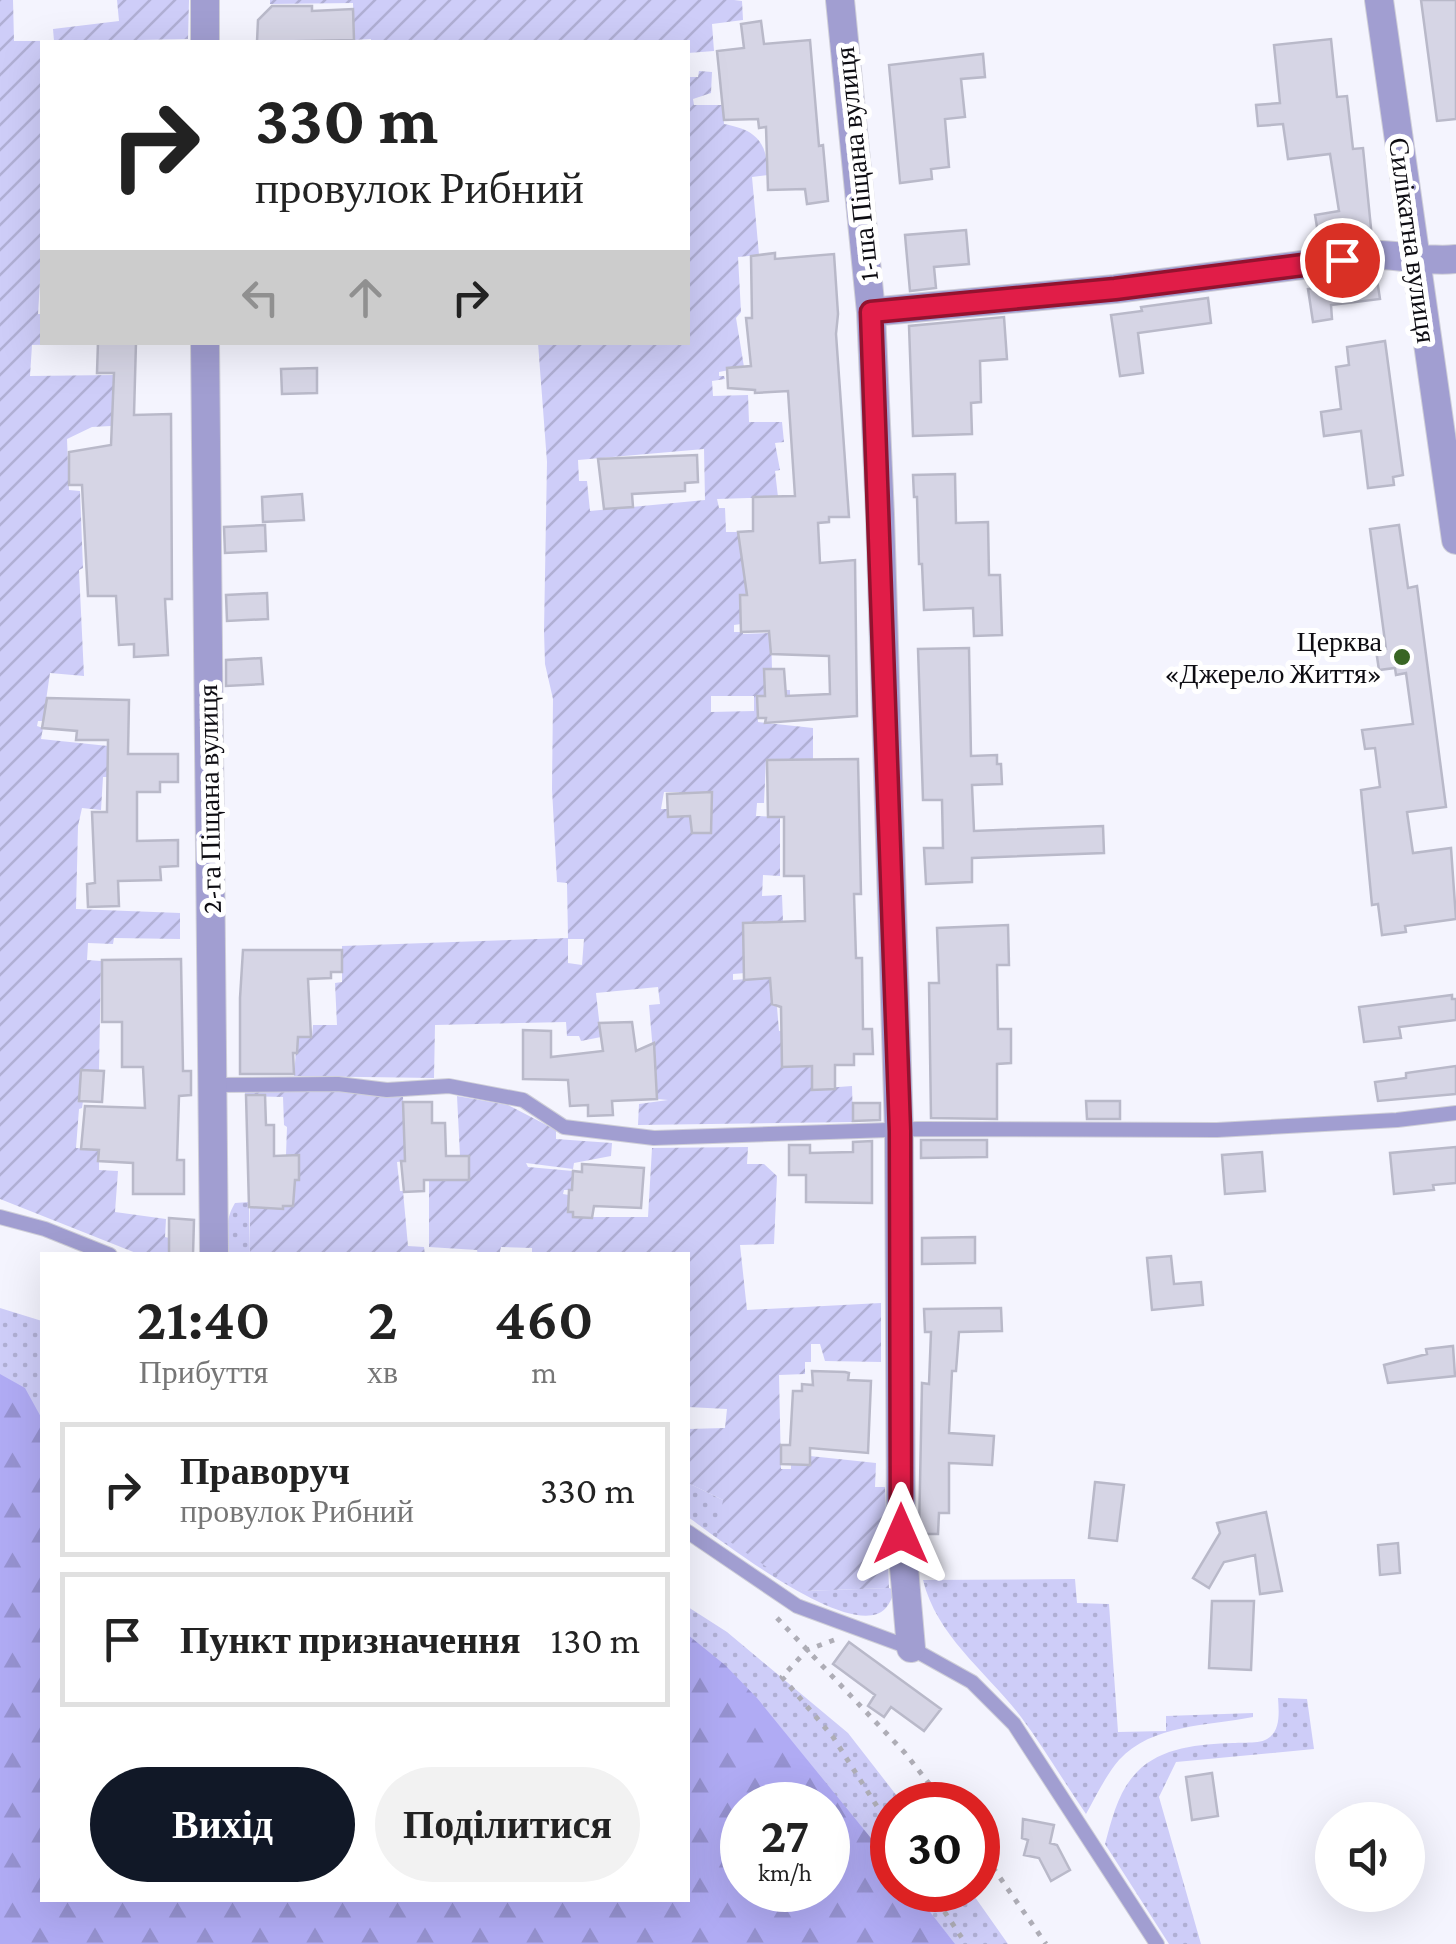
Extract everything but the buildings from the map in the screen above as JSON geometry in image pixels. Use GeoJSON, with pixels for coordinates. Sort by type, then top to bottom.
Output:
{"type":"FeatureCollection","features":[{"type":"Feature","properties":{"kind":"street"},"geometry":{"type":"LineString","coordinates":[[205,0],[205,40]]}},
{"type":"Feature","properties":{"kind":"street","name":"1-ша Піщана вулиця"},"geometry":{"type":"LineString","coordinates":[[840,0],[871,312],[900,1131],[901,1534],[911,1648]]}},
{"type":"Feature","properties":{"kind":"street","name":"Силікатна вулиця"},"geometry":{"type":"LineString","coordinates":[[1379,0],[1456,540]]}},
{"type":"Feature","properties":{"kind":"street"},"geometry":{"type":"LineString","coordinates":[[871,312],[1115,289],[1380,254],[1426,261],[1456,259]]}},
{"type":"Feature","properties":{"kind":"street","name":"2-га Піщана вулиця"},"geometry":{"type":"LineString","coordinates":[[204,345],[214,1252]]}},
{"type":"Feature","properties":{"kind":"lane"},"geometry":{"type":"LineString","coordinates":[[212,1085],[338,1084],[387,1090],[448,1086],[523,1100],[564,1127],[654,1138],[900,1131],[1217,1130],[1456,1113]]}},
{"type":"Feature","properties":{"kind":"lane"},"geometry":{"type":"LineString","coordinates":[[0,1217],[102,1252]]}},
{"type":"Feature","properties":{"kind":"lane"},"geometry":{"type":"LineString","coordinates":[[690,1533],[797,1606],[911,1648],[972,1682],[1014,1724],[1157,1944]]}},
{"type":"Feature","properties":{"kind":"path"},"geometry":{"type":"LineString","coordinates":[[774,1614],[928,1782]]}},
{"type":"Feature","properties":{"kind":"path"},"geometry":{"type":"LineString","coordinates":[[853,1627],[828,1643],[807,1650],[782,1677],[833,1737],[870,1795]]}},
{"type":"Feature","properties":{"kind":"path"},"geometry":{"type":"LineString","coordinates":[[1000,1878],[1046,1944]]}},
{"type":"Feature","properties":{"kind":"path"},"geometry":{"type":"LineString","coordinates":[[945,1912],[966,1944]]}},
{"type":"Feature","properties":{"kind":"shaded area"},"geometry":{"type":"Polygon","coordinates":[[[0,0],[13,0],[14,41],[40,41],[40,345],[32,345],[30,376],[114,375],[111,426],[92,427],[67,439],[69,490],[80,491],[84,676],[50,673],[43,721],[38,721],[37,726],[43,728],[41,739],[108,746],[101,810],[82,808],[78,826],[76,909],[180,913],[180,939],[114,938],[113,944],[88,943],[87,960],[101,961],[99,1070],[81,1070],[79,1100],[83,1101],[76,1148],[99,1150],[99,1170],[118,1171],[115,1212],[166,1219],[169,1252],[133,1252],[0,1199],[0,0]]]}},
{"type":"Feature","properties":{"kind":"shaded area"},"geometry":{"type":"Polygon","coordinates":[[[117,0],[189,0],[188,39],[54,40],[53,29],[119,21],[117,0]]]}},
{"type":"Feature","properties":{"kind":"shaded area"},"geometry":{"type":"Polygon","coordinates":[[[270,0],[734,0],[742,1],[743,20],[712,24],[714,51],[690,53],[690,40],[354,40],[353,3],[270,4],[270,0]]]}},
{"type":"Feature","properties":{"kind":"shaded area"},"geometry":{"type":"Polygon","coordinates":[[[699,71],[712,72],[711,93],[693,99],[694,105],[723,105],[724,124],[758,139],[768,175],[752,177],[759,255],[738,257],[741,312],[736,318],[744,367],[719,372],[725,379],[712,381],[713,396],[748,395],[749,422],[782,422],[784,442],[775,443],[780,470],[775,471],[778,497],[717,499],[719,508],[725,508],[726,532],[742,532],[751,595],[740,595],[741,624],[734,625],[734,632],[741,632],[743,626],[743,634],[771,633],[772,669],[764,670],[766,690],[790,690],[790,696],[757,698],[758,722],[813,728],[813,759],[766,760],[764,803],[757,803],[756,816],[780,817],[780,876],[763,875],[762,896],[782,895],[783,921],[743,924],[744,951],[758,972],[733,974],[733,980],[776,977],[772,1004],[777,1007],[779,1031],[795,1030],[795,1044],[782,1045],[782,1066],[812,1067],[812,1089],[852,1086],[853,1122],[638,1125],[639,1104],[668,1100],[657,1099],[649,1005],[660,1004],[658,987],[596,993],[601,1037],[581,1041],[579,1036],[567,1036],[566,1022],[435,1025],[434,1078],[294,1076],[298,1025],[305,1037],[312,1037],[313,1025],[337,1025],[335,983],[342,982],[342,946],[568,938],[567,883],[557,882],[553,699],[545,664],[547,462],[538,345],[690,345],[690,77],[698,77],[699,71]],[[704,449],[578,460],[579,481],[587,481],[590,511],[705,500],[704,449]],[[711,696],[711,712],[754,711],[754,696],[711,696]],[[664,792],[661,809],[667,809],[668,817],[690,816],[692,833],[711,832],[713,792],[699,793],[679,803],[679,792],[664,792]],[[568,939],[568,963],[582,965],[584,939],[568,939]]]}},
{"type":"Feature","properties":{"kind":"shaded area"},"geometry":{"type":"Polygon","coordinates":[[[245,1088],[314,1088],[403,1096],[405,1161],[397,1162],[400,1191],[408,1246],[424,1247],[425,1252],[250,1252],[250,1207],[293,1206],[295,1191],[285,1190],[285,1180],[299,1180],[299,1156],[286,1155],[283,1097],[245,1096],[245,1088]]]}},
{"type":"Feature","properties":{"kind":"shaded area"},"geometry":{"type":"Polygon","coordinates":[[[457,1096],[508,1105],[556,1130],[556,1139],[612,1143],[611,1156],[574,1163],[573,1169],[526,1163],[528,1167],[573,1171],[571,1190],[564,1190],[563,1194],[569,1195],[568,1211],[573,1212],[573,1217],[648,1217],[652,1148],[748,1147],[747,1164],[764,1164],[777,1176],[774,1244],[740,1245],[747,1310],[881,1303],[881,1362],[825,1361],[820,1344],[811,1344],[811,1362],[805,1362],[805,1374],[779,1375],[781,1469],[791,1469],[791,1458],[810,1465],[810,1456],[876,1463],[875,1487],[885,1487],[889,1588],[802,1591],[717,1533],[723,1500],[690,1484],[690,1429],[725,1428],[727,1409],[690,1407],[690,1252],[532,1252],[532,1248],[501,1247],[500,1252],[477,1252],[429,1247],[429,1179],[469,1180],[469,1156],[460,1156],[457,1096]]]}},
{"type":"Feature","properties":{"kind":"shaded area"},"geometry":{"type":"Polygon","coordinates":[[[249,1202],[250,1252],[228,1252],[227,1228],[235,1203],[249,1202]]]}},
{"type":"Feature","properties":{"kind":"shaded area"},"geometry":{"type":"Polygon","coordinates":[[[0,1308],[40,1320],[40,1902],[690,1902],[690,1608],[727,1632],[848,1733],[886,1782],[870,1782],[870,1912],[985,1912],[1008,1944],[0,1944],[0,1308]]]}},
{"type":"Feature","properties":{"kind":"shaded area"},"geometry":{"type":"Polygon","coordinates":[[[690,1484],[723,1500],[802,1591],[895,1590],[884,1610],[858,1615],[808,1596],[752,1563],[690,1518],[690,1484]]]}},
{"type":"Feature","properties":{"kind":"shaded area"},"geometry":{"type":"Polygon","coordinates":[[[1075,1579],[1077,1603],[1109,1604],[1118,1732],[1166,1731],[1166,1716],[1253,1713],[1253,1717],[1164,1733],[1132,1748],[1110,1772],[1086,1814],[1021,1717],[951,1637],[923,1580],[1075,1579]]]}},
{"type":"Feature","properties":{"kind":"shaded area"},"geometry":{"type":"Polygon","coordinates":[[[1278,1698],[1307,1699],[1314,1749],[1176,1762],[1159,1797],[1201,1944],[1169,1944],[1105,1844],[1120,1797],[1137,1772],[1169,1752],[1207,1744],[1257,1742],[1270,1737],[1278,1722],[1278,1698]]]}},
{"type":"Feature","properties":{"kind":"green space"},"geometry":{"type":"Polygon","coordinates":[[[0,1374],[25,1388],[40,1415],[40,1902],[690,1902],[690,1637],[757,1698],[825,1782],[720,1782],[720,1912],[850,1912],[850,1812],[870,1837],[870,1912],[930,1912],[955,1944],[0,1944],[0,1374]]]}},
{"type":"Feature","properties":{"kind":"place","name":"Церква «Джерело Життя»"},"geometry":{"type":"Point","coordinates":[1402,657]}},
{"type":"Feature","properties":{"kind":"route"},"geometry":{"type":"LineString","coordinates":[[901,1534],[900,1131],[871,312],[1115,289],[1342,260]]}}]}
